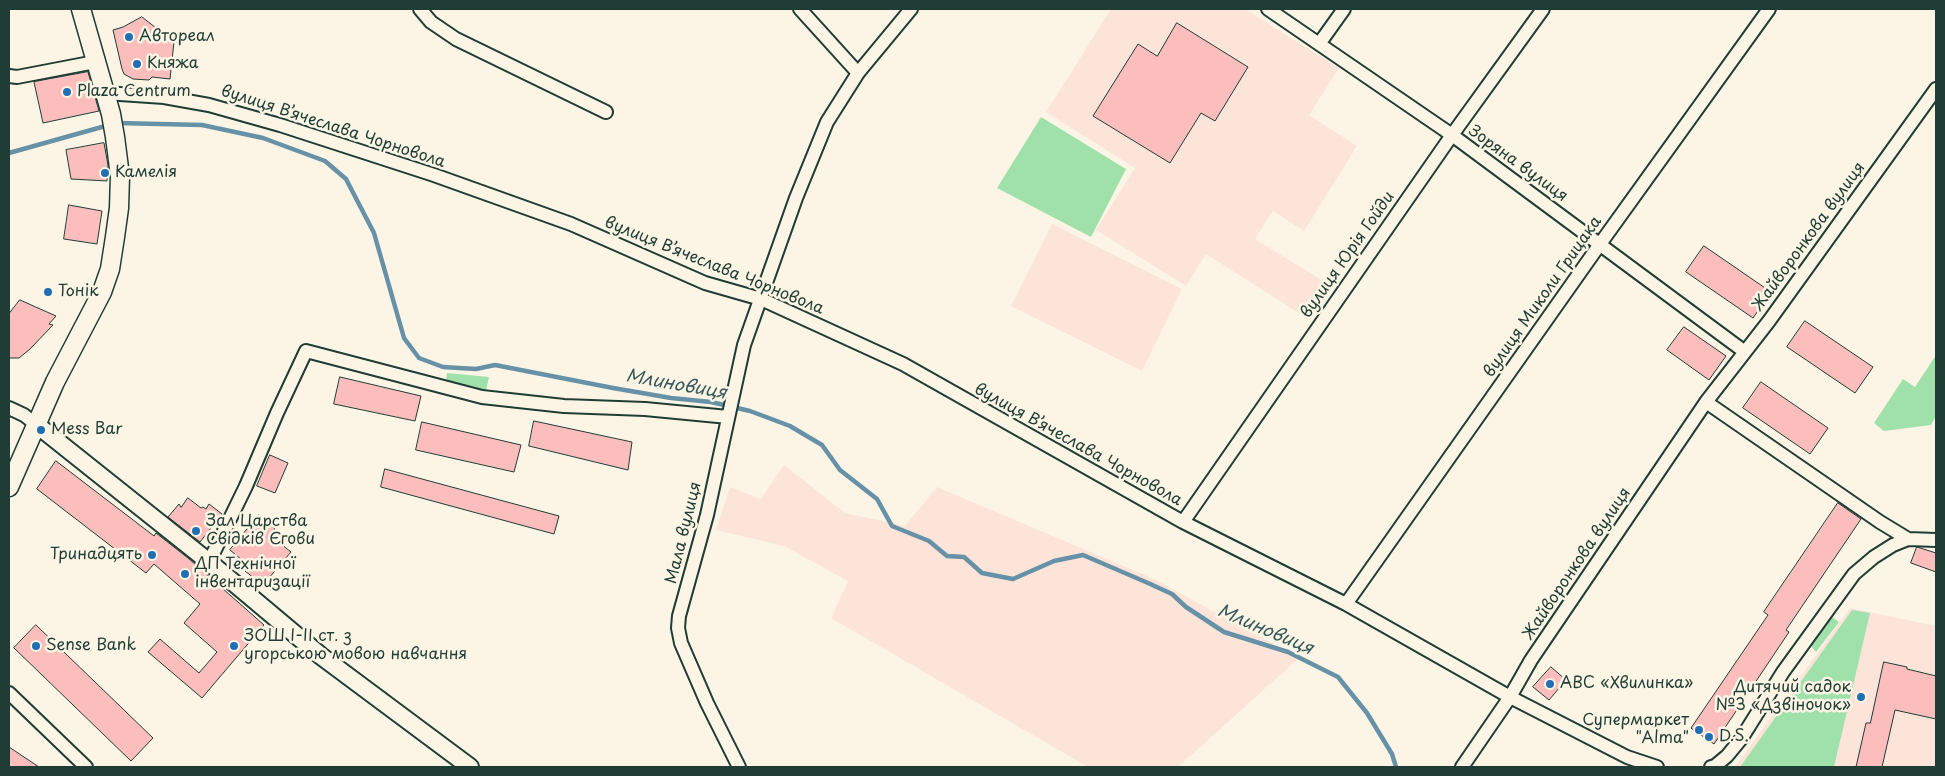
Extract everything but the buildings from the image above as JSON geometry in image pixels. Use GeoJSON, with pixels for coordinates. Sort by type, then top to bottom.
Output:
{"type":"FeatureCollection","features":[{"type":"Feature","properties":{"kind":"main road"},"geometry":{"type":"LineString","coordinates":[[9,488],[58,376],[102,292],[110,268],[119,208],[120,176],[111,114],[81,9]]}},
{"type":"Feature","properties":{"kind":"street"},"geometry":{"type":"LineString","coordinates":[[420,9],[431,22],[456,39],[606,112]]}},
{"type":"Feature","properties":{"kind":"street"},"geometry":{"type":"LineString","coordinates":[[800,9],[858,73]]}},
{"type":"Feature","properties":{"kind":"street","name":"Мала вулиця"},"geometry":{"type":"LineString","coordinates":[[739,767],[707,703],[681,643],[678,628],[679,616],[707,515],[744,345],[762,299],[796,198],[827,122],[858,73],[911,9]]}},
{"type":"Feature","properties":{"kind":"street","name":"Зоряна вулиця"},"geometry":{"type":"LineString","coordinates":[[1268,9],[1452,135],[1745,352]]}},
{"type":"Feature","properties":{"kind":"street"},"geometry":{"type":"LineString","coordinates":[[1319,44],[1344,9]]}},
{"type":"Feature","properties":{"kind":"street","name":"вулиця Юрія Гойди"},"geometry":{"type":"LineString","coordinates":[[1182,522],[1452,135],[1543,9]]}},
{"type":"Feature","properties":{"kind":"street","name":"вулиця Миколи Грицака"},"geometry":{"type":"LineString","coordinates":[[1346,604],[1768,9]]}},
{"type":"Feature","properties":{"kind":"street"},"geometry":{"type":"LineString","coordinates":[[9,76],[17,77],[95,62]]}},
{"type":"Feature","properties":{"kind":"street","name":"Жайворонкова вулиця"},"geometry":{"type":"LineString","coordinates":[[1462,767],[1510,697],[1531,660],[1706,402],[1745,352],[1936,90]]}},
{"type":"Feature","properties":{"kind":"street","name":"вулиця Вʼячеслава Чорновола"},"geometry":{"type":"LineString","coordinates":[[104,93],[164,97],[209,104],[280,125],[434,175],[562,221],[705,283],[762,299],[903,364],[1182,522],[1346,604],[1510,697]]}},
{"type":"Feature","properties":{"kind":"street"},"geometry":{"type":"LineString","coordinates":[[209,562],[246,486],[306,351],[482,397],[564,406],[645,409],[728,418]]}},
{"type":"Feature","properties":{"kind":"street"},"geometry":{"type":"LineString","coordinates":[[1706,402],[1880,522],[1908,539]]}},
{"type":"Feature","properties":{"kind":"street"},"geometry":{"type":"LineString","coordinates":[[9,408],[24,415],[37,425],[209,562],[321,656],[470,767]]}},
{"type":"Feature","properties":{"kind":"street"},"geometry":{"type":"LineString","coordinates":[[1710,767],[1715,766],[1727,756],[1741,739],[1783,672],[1854,574],[1893,545],[1908,539],[1936,540]]}},
{"type":"Feature","properties":{"kind":"street"},"geometry":{"type":"LineString","coordinates":[[9,693],[86,767]]}},
{"type":"Feature","properties":{"kind":"street"},"geometry":{"type":"LineString","coordinates":[[1510,697],[1627,756],[1657,767]]}},
{"type":"Feature","properties":{"kind":"shaded area"},"geometry":{"type":"Polygon","coordinates":[[[1111,9],[1245,9],[1339,68],[1309,115],[1357,146],[1304,231],[1273,211],[1255,239],[1323,281],[1302,315],[1206,254],[1186,286],[1096,230],[1135,168],[1046,112],[1111,9]]]}},
{"type":"Feature","properties":{"kind":"shaded area"},"geometry":{"type":"Polygon","coordinates":[[[1052,224],[1182,289],[1142,371],[1011,306],[1052,224]]]}},
{"type":"Feature","properties":{"kind":"shaded area"},"geometry":{"type":"Polygon","coordinates":[[[784,465],[845,513],[905,526],[937,487],[1154,579],[1299,658],[1178,767],[1088,767],[831,618],[848,581],[784,546],[716,530],[730,487],[761,499],[784,465]]]}},
{"type":"Feature","properties":{"kind":"shaded area","name":"Дитячий садок №3 «Дзвіночок»"},"geometry":{"type":"Polygon","coordinates":[[[1850,608],[1936,626],[1936,767],[1735,767],[1850,608]]]}},
{"type":"Feature","properties":{"kind":"green space"},"geometry":{"type":"Polygon","coordinates":[[[1041,117],[1126,169],[1091,237],[997,188],[1041,117]]]}},
{"type":"Feature","properties":{"kind":"green space"},"geometry":{"type":"Polygon","coordinates":[[[1936,355],[1936,416],[1931,425],[1884,431],[1874,423],[1903,379],[1915,387],[1936,355]]]}},
{"type":"Feature","properties":{"kind":"green space"},"geometry":{"type":"Polygon","coordinates":[[[447,373],[489,377],[486,391],[446,381],[447,373]]]}},
{"type":"Feature","properties":{"kind":"green space"},"geometry":{"type":"Polygon","coordinates":[[[1852,610],[1870,613],[1834,767],[1740,767],[1852,610]]]}},
{"type":"Feature","properties":{"kind":"green space"},"geometry":{"type":"Polygon","coordinates":[[[1828,614],[1839,622],[1816,652],[1807,641],[1828,614]]]}},
{"type":"Feature","properties":{"kind":"waterway","name":"Млиновиця"},"geometry":{"type":"LineString","coordinates":[[117,123],[202,125],[263,138],[325,161],[346,179],[374,233],[404,338],[419,358],[443,367],[476,369],[495,365],[671,398],[711,402],[750,411],[790,426],[822,445],[840,470],[877,499],[892,526],[929,541],[947,556],[964,557],[982,573],[1013,579],[1054,561],[1083,555],[1172,594],[1186,607],[1224,632],[1288,652],[1338,677],[1367,713],[1392,754],[1396,767]]}},
{"type":"Feature","properties":{"kind":"waterway","name":"Млиновиця"},"geometry":{"type":"LineString","coordinates":[[9,153],[109,125]]}},
{"type":"Feature","properties":{"kind":"place","name":"Автореал"},"geometry":{"type":"Point","coordinates":[129,37]}},
{"type":"Feature","properties":{"kind":"place","name":"Княжа"},"geometry":{"type":"Point","coordinates":[137,64]}},
{"type":"Feature","properties":{"kind":"place","name":"Plaza Centrum"},"geometry":{"type":"Point","coordinates":[67,92]}},
{"type":"Feature","properties":{"kind":"place","name":"Камелія"},"geometry":{"type":"Point","coordinates":[105,173]}},
{"type":"Feature","properties":{"kind":"place","name":"Тонік"},"geometry":{"type":"Point","coordinates":[48,292]}},
{"type":"Feature","properties":{"kind":"place","name":"Mess Bar"},"geometry":{"type":"Point","coordinates":[41,430]}},
{"type":"Feature","properties":{"kind":"place","name":"Зал Царства Свідків Єгови"},"geometry":{"type":"Point","coordinates":[196,531]}},
{"type":"Feature","properties":{"kind":"place","name":"Тринадцять"},"geometry":{"type":"Point","coordinates":[152,555]}},
{"type":"Feature","properties":{"kind":"place","name":"ДП Технічної інвентаризації"},"geometry":{"type":"Point","coordinates":[185,574]}},
{"type":"Feature","properties":{"kind":"place","name":"Sense Bank"},"geometry":{"type":"Point","coordinates":[36,646]}},
{"type":"Feature","properties":{"kind":"place","name":"ЗОШ І-ІІ ст. з угорською мовою навчання"},"geometry":{"type":"Point","coordinates":[234,646]}},
{"type":"Feature","properties":{"kind":"place","name":"АВС «Хвилинка»"},"geometry":{"type":"Point","coordinates":[1550,684]}},
{"type":"Feature","properties":{"kind":"place","name":"Дитячий садок №3 «Дзвіночок»"},"geometry":{"type":"Point","coordinates":[1861,697]}},
{"type":"Feature","properties":{"kind":"place","name":"Супермаркет \"Alma\""},"geometry":{"type":"Point","coordinates":[1699,730]}},
{"type":"Feature","properties":{"kind":"place","name":"D.S."},"geometry":{"type":"Point","coordinates":[1709,737]}}]}
